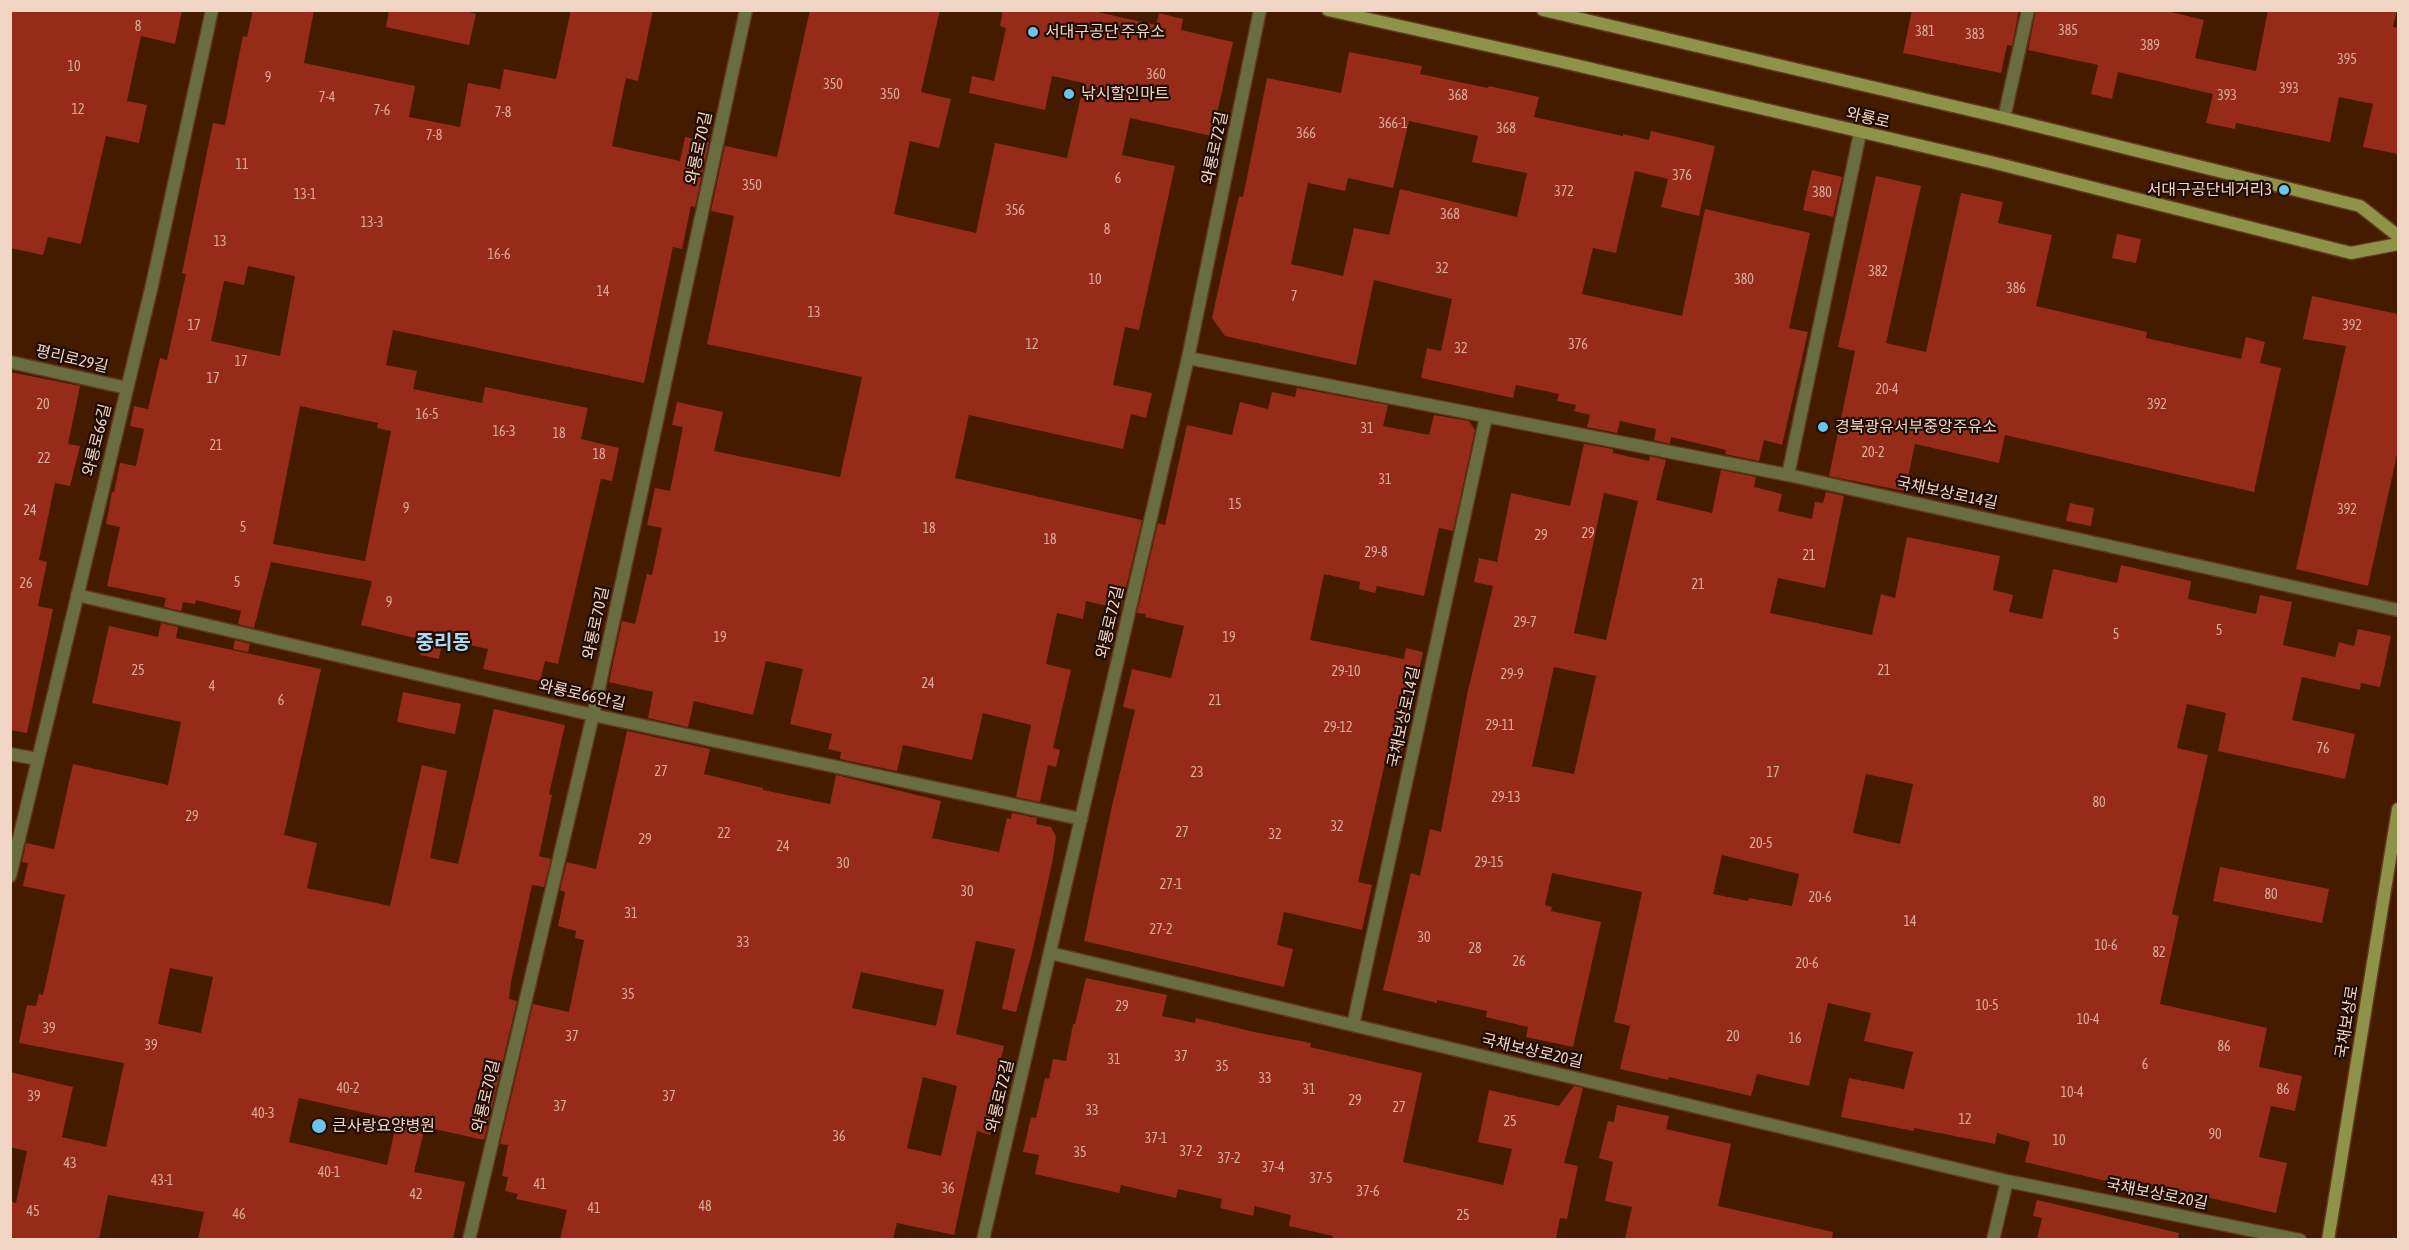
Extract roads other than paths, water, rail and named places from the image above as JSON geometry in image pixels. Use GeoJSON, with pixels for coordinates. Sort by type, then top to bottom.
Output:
{"type":"FeatureCollection","features":[{"type":"Feature","properties":{"kind":"main road","name":"와룡로"},"geometry":{"type":"LineString","coordinates":[[1328,10],[1995,163],[2351,253],[2398,243]]}},
{"type":"Feature","properties":{"kind":"main road","name":"와룡로"},"geometry":{"type":"LineString","coordinates":[[1543,10],[1582,15],[2360,206],[2398,236]]}},
{"type":"Feature","properties":{"kind":"main road","name":"국채보상로"},"geometry":{"type":"LineString","coordinates":[[2328,1239],[2398,809]]}},
{"type":"Feature","properties":{"kind":"street","name":"와룡로66길"},"geometry":{"type":"LineString","coordinates":[[10,876],[152,285],[212,10]]}},
{"type":"Feature","properties":{"kind":"street","name":"와룡로70길"},"geometry":{"type":"LineString","coordinates":[[469,1239],[593,715],[746,10]]}},
{"type":"Feature","properties":{"kind":"street","name":"와룡로72길"},"geometry":{"type":"LineString","coordinates":[[983,1239],[1188,358],[1260,10]]}},
{"type":"Feature","properties":{"kind":"street"},"geometry":{"type":"LineString","coordinates":[[2004,118],[2028,10]]}},
{"type":"Feature","properties":{"kind":"street"},"geometry":{"type":"LineString","coordinates":[[1788,475],[1860,133]]}},
{"type":"Feature","properties":{"kind":"street","name":"국채보상로14길"},"geometry":{"type":"LineString","coordinates":[[1188,358],[1788,475],[2398,610]]}},
{"type":"Feature","properties":{"kind":"street","name":"평리로29길"},"geometry":{"type":"LineString","coordinates":[[10,362],[127,388]]}},
{"type":"Feature","properties":{"kind":"street","name":"국채보상로14길"},"geometry":{"type":"LineString","coordinates":[[1353,1025],[1486,417]]}},
{"type":"Feature","properties":{"kind":"street","name":"와룡로66안길"},"geometry":{"type":"LineString","coordinates":[[76,595],[593,715],[1081,819]]}},
{"type":"Feature","properties":{"kind":"street"},"geometry":{"type":"LineString","coordinates":[[10,754],[37,759]]}},
{"type":"Feature","properties":{"kind":"street","name":"국채보상로20길"},"geometry":{"type":"LineString","coordinates":[[1050,953],[2007,1181],[2300,1239]]}},
{"type":"Feature","properties":{"kind":"street"},"geometry":{"type":"LineString","coordinates":[[1994,1239],[2007,1181]]}},
{"type":"Feature","properties":{"kind":"place","name":"서대구공단 주유소"},"geometry":{"type":"Point","coordinates":[1033,32]}},
{"type":"Feature","properties":{"kind":"place","name":"낚시할인마트"},"geometry":{"type":"Point","coordinates":[1069,94]}},
{"type":"Feature","properties":{"kind":"place","name":"서대구공단네거리3"},"geometry":{"type":"Point","coordinates":[2284,190]}},
{"type":"Feature","properties":{"kind":"place","name":"경북광유서부중앙주유소"},"geometry":{"type":"Point","coordinates":[1823,427]}},
{"type":"Feature","properties":{"kind":"place","name":"큰사랑요양병원"},"geometry":{"type":"Point","coordinates":[319,1126]}},
{"type":"Feature","properties":{"kind":"district","name":"중리동"},"geometry":{"type":"Point","coordinates":[443,643]}}]}
